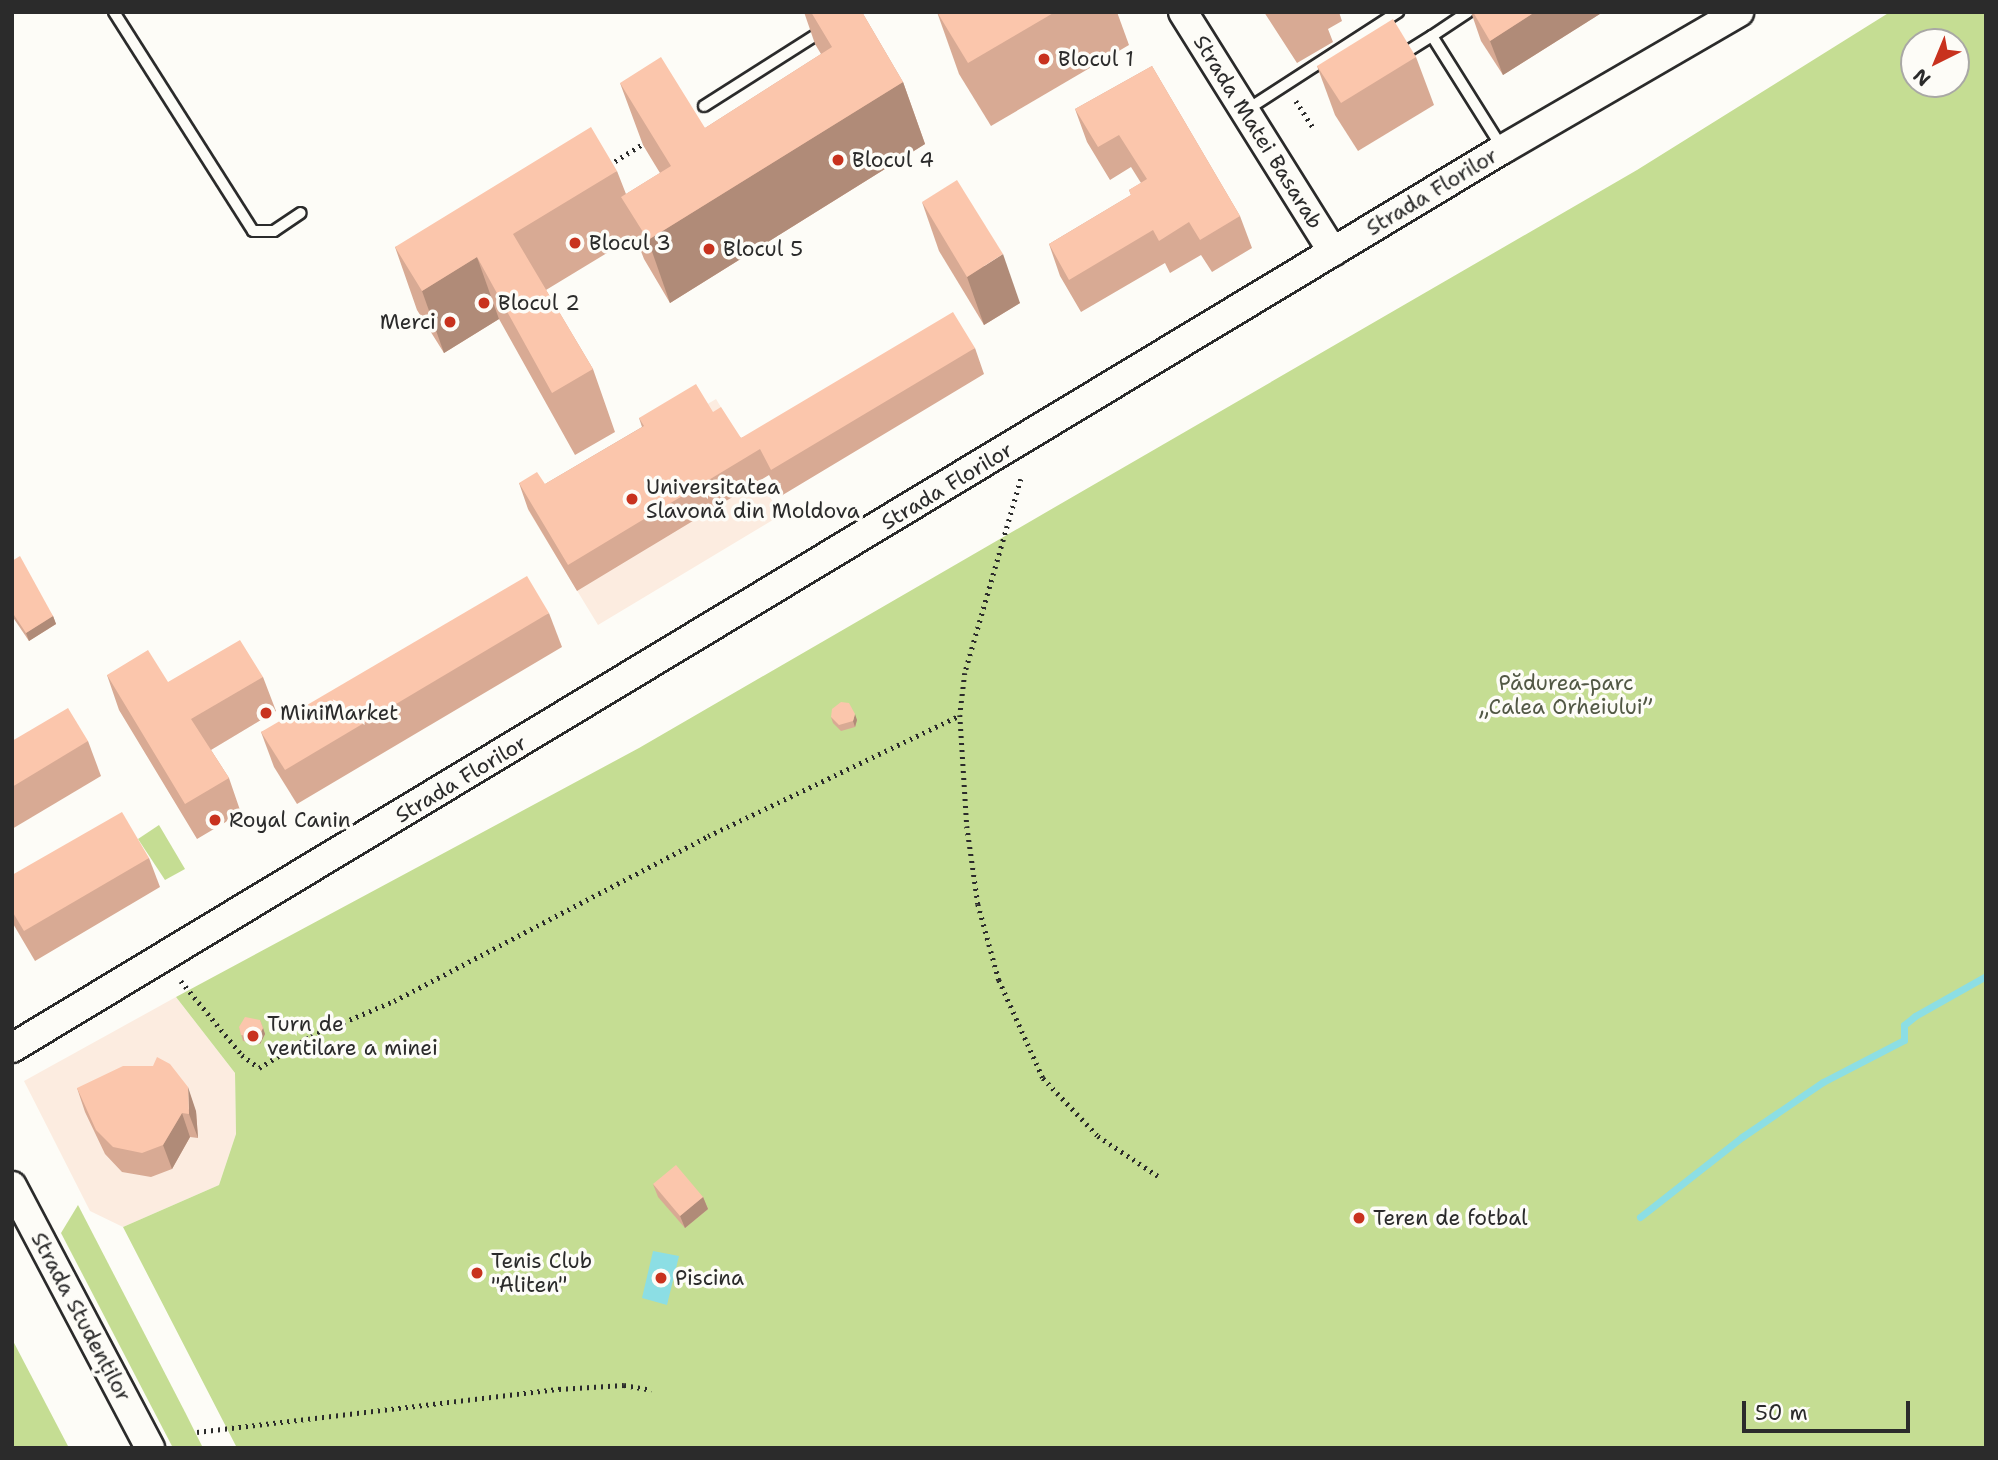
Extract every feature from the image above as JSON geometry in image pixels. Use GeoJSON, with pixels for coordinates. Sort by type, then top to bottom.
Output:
{"type":"FeatureCollection","features":[{"type":"Feature","properties":{"kind":"main road","name":"Strada Matei Basarab"},"geometry":{"type":"LineString","coordinates":[[1183,12],[1333,252]]}},
{"type":"Feature","properties":{"kind":"main road","name":"Strada Florilor"},"geometry":{"type":"LineString","coordinates":[[12,1048],[1503,149],[1739,12]]}},
{"type":"Feature","properties":{"kind":"main road","name":"Strada Studenților"},"geometry":{"type":"LineString","coordinates":[[12,1186],[150,1448]]}},
{"type":"Feature","properties":{"kind":"lane"},"geometry":{"type":"LineString","coordinates":[[114,12],[254,231],[274,231],[301,213]]}},
{"type":"Feature","properties":{"kind":"lane"},"geometry":{"type":"LineString","coordinates":[[1244,111],[1398,12]]}},
{"type":"Feature","properties":{"kind":"lane"},"geometry":{"type":"LineString","coordinates":[[1387,64],[1468,12]]}},
{"type":"Feature","properties":{"kind":"lane"},"geometry":{"type":"LineString","coordinates":[[704,106],[829,27]]}},
{"type":"Feature","properties":{"kind":"lane"},"geometry":{"type":"LineString","coordinates":[[1432,36],[1503,149]]}},
{"type":"Feature","properties":{"kind":"path"},"geometry":{"type":"LineString","coordinates":[[1296,101],[1314,129]]}},
{"type":"Feature","properties":{"kind":"path"},"geometry":{"type":"LineString","coordinates":[[605,168],[649,141]]}},
{"type":"Feature","properties":{"kind":"path"},"geometry":{"type":"LineString","coordinates":[[1021,479],[965,673],[960,715],[970,849],[978,904],[999,980],[1043,1077],[1098,1136],[1158,1177]]}},
{"type":"Feature","properties":{"kind":"path"},"geometry":{"type":"LineString","coordinates":[[181,981],[242,1055],[259,1068],[311,1036],[394,1001],[719,831],[960,715]]}},
{"type":"Feature","properties":{"kind":"path"},"geometry":{"type":"LineString","coordinates":[[197,1432],[559,1389],[624,1385],[652,1390]]}},
{"type":"Feature","properties":{"kind":"shaded area"},"geometry":{"type":"Polygon","coordinates":[[[716,399],[742,442],[738,445],[781,515],[598,625],[528,510],[716,399]]]}},
{"type":"Feature","properties":{"kind":"shaded area"},"geometry":{"type":"Polygon","coordinates":[[[176,997],[235,1073],[236,1134],[219,1185],[123,1227],[90,1211],[24,1081],[176,997]]]}},
{"type":"Feature","properties":{"kind":"green space","name":"Pădurea-parc „Calea Orheiului”"},"geometry":{"type":"Polygon","coordinates":[[[1890,12],[1986,12],[1986,1448],[237,1448],[123,1227],[219,1185],[236,1134],[235,1073],[176,997],[639,748],[1637,170],[1890,12]]]}},
{"type":"Feature","properties":{"kind":"green space"},"geometry":{"type":"Polygon","coordinates":[[[159,825],[185,869],[165,880],[138,839],[159,825]]]}},
{"type":"Feature","properties":{"kind":"green space"},"geometry":{"type":"Polygon","coordinates":[[[78,1205],[203,1448],[173,1448],[61,1233],[78,1205]]]}},
{"type":"Feature","properties":{"kind":"green space"},"geometry":{"type":"Polygon","coordinates":[[[12,1339],[69,1448],[12,1448],[12,1339]]]}},
{"type":"Feature","properties":{"kind":"water","name":"Piscina"},"geometry":{"type":"Polygon","coordinates":[[[653,1251],[679,1256],[667,1305],[642,1298],[653,1251]]]}},
{"type":"Feature","properties":{"kind":"building"},"geometry":{"type":"Polygon","coordinates":[[[811,12],[862,12],[903,82],[648,240],[621,197],[671,166],[620,83],[661,57],[705,128],[832,47],[811,12]]]}},
{"type":"Feature","properties":{"kind":"building"},"geometry":{"type":"Polygon","coordinates":[[[937,12],[1055,12],[968,63],[937,12]]]}},
{"type":"Feature","properties":{"kind":"building"},"geometry":{"type":"Polygon","coordinates":[[[1473,12],[1535,12],[1490,41],[1473,12]]]}},
{"type":"Feature","properties":{"kind":"building"},"geometry":{"type":"Polygon","coordinates":[[[1393,19],[1416,57],[1341,103],[1317,66],[1393,19]]]}},
{"type":"Feature","properties":{"kind":"building"},"geometry":{"type":"Polygon","coordinates":[[[1152,66],[1240,216],[1200,240],[1189,222],[1159,241],[1153,230],[1069,280],[1049,244],[1131,195],[1129,190],[1147,179],[1119,135],[1098,147],[1075,109],[1152,66]]]}},
{"type":"Feature","properties":{"kind":"building"},"geometry":{"type":"Polygon","coordinates":[[[591,127],[617,171],[513,234],[593,369],[552,393],[477,257],[422,291],[395,247],[591,127]]]}},
{"type":"Feature","properties":{"kind":"building"},"geometry":{"type":"Polygon","coordinates":[[[957,180],[1003,254],[967,277],[922,202],[957,180]]]}},
{"type":"Feature","properties":{"kind":"building"},"geometry":{"type":"Polygon","coordinates":[[[953,312],[975,348],[771,470],[760,449],[568,565],[519,483],[537,472],[545,484],[644,426],[639,418],[696,384],[713,412],[721,407],[741,438],[953,312]]]}},
{"type":"Feature","properties":{"kind":"building"},"geometry":{"type":"Polygon","coordinates":[[[20,556],[53,616],[26,633],[12,612],[12,561],[20,556]]]}},
{"type":"Feature","properties":{"kind":"building"},"geometry":{"type":"Polygon","coordinates":[[[527,576],[549,613],[285,770],[261,732],[527,576]]]}},
{"type":"Feature","properties":{"kind":"building"},"geometry":{"type":"Polygon","coordinates":[[[240,640],[263,677],[191,719],[229,778],[185,804],[107,675],[148,650],[168,682],[240,640]]]}},
{"type":"Feature","properties":{"kind":"building"},"geometry":{"type":"Polygon","coordinates":[[[841,702],[849,703],[855,714],[853,721],[839,725],[831,717],[832,709],[841,702]]]}},
{"type":"Feature","properties":{"kind":"building"},"geometry":{"type":"Polygon","coordinates":[[[68,708],[88,741],[12,787],[12,741],[68,708]]]}},
{"type":"Feature","properties":{"kind":"building"},"geometry":{"type":"Polygon","coordinates":[[[122,812],[149,858],[24,931],[12,911],[12,875],[122,812]]]}},
{"type":"Feature","properties":{"kind":"building"},"geometry":{"type":"Polygon","coordinates":[[[245,1017],[260,1020],[263,1028],[258,1038],[241,1035],[239,1027],[245,1017]]]}},
{"type":"Feature","properties":{"kind":"building"},"geometry":{"type":"Polygon","coordinates":[[[157,1057],[170,1064],[188,1087],[189,1114],[182,1113],[163,1145],[142,1153],[113,1147],[96,1130],[77,1088],[123,1066],[153,1066],[157,1057]]]}},
{"type":"Feature","properties":{"kind":"building"},"geometry":{"type":"Polygon","coordinates":[[[676,1165],[703,1197],[680,1216],[653,1184],[676,1165]]]}},
{"type":"Feature","properties":{"kind":"waterway"},"geometry":{"type":"LineString","coordinates":[[1640,1217],[1742,1137],[1823,1082],[1904,1040],[1904,1025],[1915,1016],[1986,976]]}},
{"type":"Feature","properties":{"kind":"place","name":"Blocul 1"},"geometry":{"type":"Point","coordinates":[1044,59]}},
{"type":"Feature","properties":{"kind":"place","name":"Blocul 4"},"geometry":{"type":"Point","coordinates":[838,160]}},
{"type":"Feature","properties":{"kind":"place","name":"Blocul 3"},"geometry":{"type":"Point","coordinates":[575,243]}},
{"type":"Feature","properties":{"kind":"place","name":"Blocul 5"},"geometry":{"type":"Point","coordinates":[709,249]}},
{"type":"Feature","properties":{"kind":"place","name":"Blocul 2"},"geometry":{"type":"Point","coordinates":[484,303]}},
{"type":"Feature","properties":{"kind":"place","name":"Merci"},"geometry":{"type":"Point","coordinates":[450,322]}},
{"type":"Feature","properties":{"kind":"place","name":"Universitatea Slavonă din Moldova"},"geometry":{"type":"Point","coordinates":[632,499]}},
{"type":"Feature","properties":{"kind":"place","name":"MiniMarket"},"geometry":{"type":"Point","coordinates":[266,713]}},
{"type":"Feature","properties":{"kind":"place","name":"Royal Canin"},"geometry":{"type":"Point","coordinates":[215,820]}},
{"type":"Feature","properties":{"kind":"place","name":"Turn de ventilare a minei"},"geometry":{"type":"Point","coordinates":[253,1036]}},
{"type":"Feature","properties":{"kind":"place","name":"Teren de fotbal"},"geometry":{"type":"Point","coordinates":[1359,1218]}},
{"type":"Feature","properties":{"kind":"place","name":"Tenis Club \"Aliten\""},"geometry":{"type":"Point","coordinates":[477,1273]}},
{"type":"Feature","properties":{"kind":"place","name":"Piscina"},"geometry":{"type":"Point","coordinates":[661,1278]}}]}
